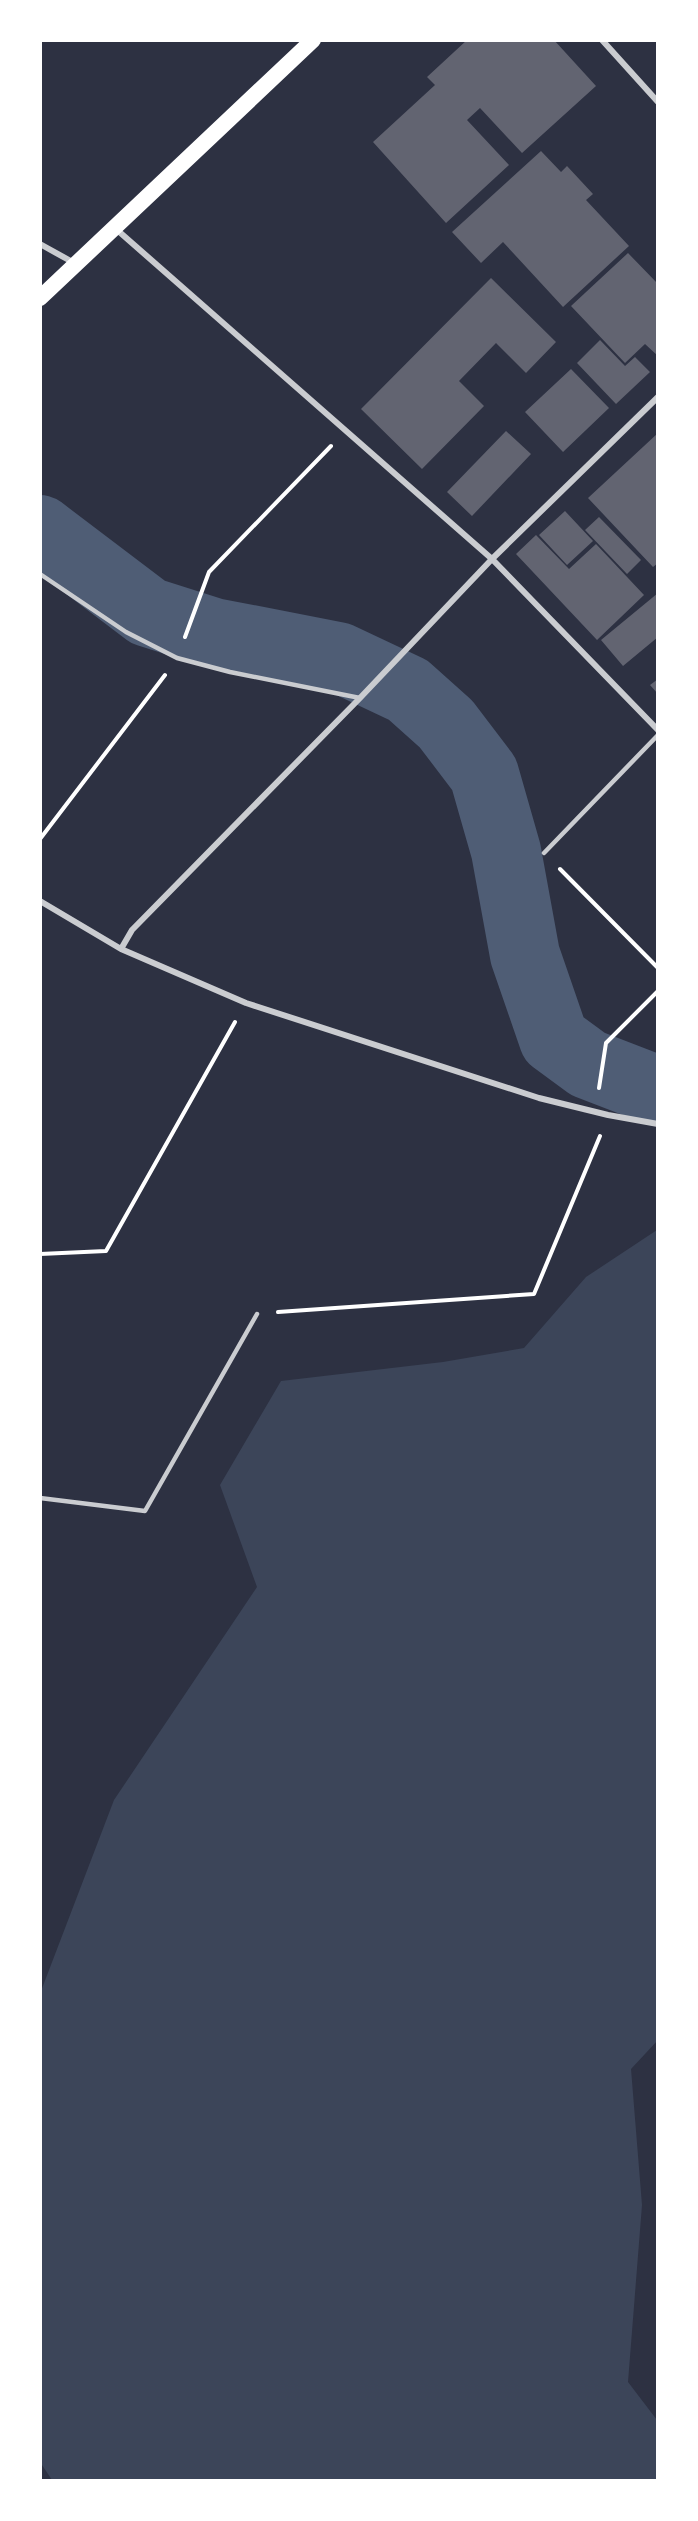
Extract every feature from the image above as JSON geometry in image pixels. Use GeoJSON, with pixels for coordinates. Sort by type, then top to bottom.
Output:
{"type":"FeatureCollection","features":[{"type":"Feature","properties":{"kind":"highway"},"geometry":{"type":"LineString","coordinates":[[40,298],[314,40]]}},
{"type":"Feature","properties":{"kind":"street"},"geometry":{"type":"LineString","coordinates":[[602,40],[657,102]]}},
{"type":"Feature","properties":{"kind":"street"},"geometry":{"type":"LineString","coordinates":[[115,228],[492,559],[657,730]]}},
{"type":"Feature","properties":{"kind":"street"},"geometry":{"type":"LineString","coordinates":[[40,244],[76,264]]}},
{"type":"Feature","properties":{"kind":"street"},"geometry":{"type":"LineString","coordinates":[[121,949],[132,930],[360,698],[492,559],[657,397]]}},
{"type":"Feature","properties":{"kind":"street"},"geometry":{"type":"LineString","coordinates":[[40,901],[121,949],[246,1003],[539,1098],[657,1124]]}},
{"type":"Feature","properties":{"kind":"lane"},"geometry":{"type":"LineString","coordinates":[[40,574],[126,632],[177,658],[230,672],[360,698]]}},
{"type":"Feature","properties":{"kind":"lane"},"geometry":{"type":"LineString","coordinates":[[544,854],[657,735]]}},
{"type":"Feature","properties":{"kind":"lane"},"geometry":{"type":"LineString","coordinates":[[40,1498],[145,1511],[257,1314]]}},
{"type":"Feature","properties":{"kind":"path"},"geometry":{"type":"LineString","coordinates":[[40,839],[177,658],[209,572],[346,430]]}},
{"type":"Feature","properties":{"kind":"path"},"geometry":{"type":"LineString","coordinates":[[544,854],[657,968]]}},
{"type":"Feature","properties":{"kind":"path"},"geometry":{"type":"LineString","coordinates":[[595,1112],[606,1043],[657,991]]}},
{"type":"Feature","properties":{"kind":"path"},"geometry":{"type":"LineString","coordinates":[[40,1254],[106,1251],[246,1003]]}},
{"type":"Feature","properties":{"kind":"path"},"geometry":{"type":"LineString","coordinates":[[257,1314],[534,1294],[608,1115]]}},
{"type":"Feature","properties":{"kind":"shaded area"},"geometry":{"type":"Polygon","coordinates":[[[657,1230],[658,2040],[631,2069],[642,2205],[628,2382],[657,2420],[657,2480],[52,2480],[40,2462],[41,1991],[114,1800],[257,1587],[220,1485],[281,1381],[443,1362],[524,1348],[586,1277],[657,1230]]]}},
{"type":"Feature","properties":{"kind":"building"},"geometry":{"type":"Polygon","coordinates":[[[467,40],[554,40],[596,86],[522,153],[480,108],[467,120],[509,165],[446,223],[373,142],[435,85],[427,77],[467,40]]]}},
{"type":"Feature","properties":{"kind":"building"},"geometry":{"type":"Polygon","coordinates":[[[541,151],[561,172],[567,166],[593,194],[586,200],[629,246],[563,307],[503,242],[481,263],[452,232],[541,151]]]}},
{"type":"Feature","properties":{"kind":"building"},"geometry":{"type":"Polygon","coordinates":[[[628,253],[658,284],[658,356],[645,344],[625,363],[571,306],[628,253]]]}},
{"type":"Feature","properties":{"kind":"building"},"geometry":{"type":"Polygon","coordinates":[[[491,278],[556,342],[526,373],[496,343],[459,381],[484,406],[422,469],[361,409],[491,278]]]}},
{"type":"Feature","properties":{"kind":"building"},"geometry":{"type":"Polygon","coordinates":[[[600,340],[625,366],[635,357],[650,372],[616,404],[577,363],[600,340]]]}},
{"type":"Feature","properties":{"kind":"building"},"geometry":{"type":"Polygon","coordinates":[[[571,369],[609,408],[563,452],[525,412],[571,369]]]}},
{"type":"Feature","properties":{"kind":"building"},"geometry":{"type":"Polygon","coordinates":[[[506,431],[531,454],[472,516],[447,492],[506,431]]]}},
{"type":"Feature","properties":{"kind":"building"},"geometry":{"type":"Polygon","coordinates":[[[658,433],[658,563],[653,567],[588,498],[658,433]]]}},
{"type":"Feature","properties":{"kind":"building"},"geometry":{"type":"Polygon","coordinates":[[[565,511],[593,541],[567,565],[539,535],[565,511]]]}},
{"type":"Feature","properties":{"kind":"building"},"geometry":{"type":"Polygon","coordinates":[[[599,517],[641,560],[627,574],[585,530],[599,517]]]}},
{"type":"Feature","properties":{"kind":"building"},"geometry":{"type":"Polygon","coordinates":[[[536,535],[569,569],[596,544],[644,595],[597,640],[516,554],[536,535]]]}},
{"type":"Feature","properties":{"kind":"building"},"geometry":{"type":"Polygon","coordinates":[[[658,593],[658,637],[623,666],[601,640],[658,593]]]}},
{"type":"Feature","properties":{"kind":"building"},"geometry":{"type":"Polygon","coordinates":[[[658,679],[658,694],[650,685],[658,679]]]}},
{"type":"Feature","properties":{"kind":"waterway"},"geometry":{"type":"LineString","coordinates":[[40,530],[148,612],[214,633],[338,657],[408,690],[446,724],[484,774],[506,851],[525,955],[554,1039],[588,1064],[658,1091]]}}]}
